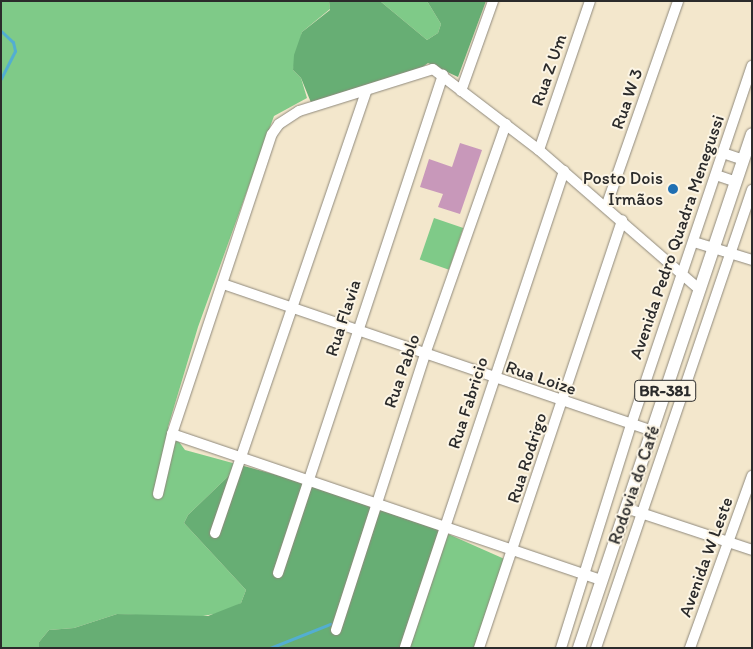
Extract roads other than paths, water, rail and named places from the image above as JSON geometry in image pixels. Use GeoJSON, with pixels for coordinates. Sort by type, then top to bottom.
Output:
{"type":"FeatureCollection","features":[{"type":"Feature","properties":{"kind":"main road","name":"BR-381"},"geometry":{"type":"LineString","coordinates":[[579,648],[752,134]]}},
{"type":"Feature","properties":{"kind":"street"},"geometry":{"type":"LineString","coordinates":[[461,91],[493,1]]}},
{"type":"Feature","properties":{"kind":"street","name":"Rua Z Um"},"geometry":{"type":"LineString","coordinates":[[539,150],[590,1]]}},
{"type":"Feature","properties":{"kind":"street","name":"Rua W 3"},"geometry":{"type":"LineString","coordinates":[[606,207],[678,1]]}},
{"type":"Feature","properties":{"kind":"street","name":"Avenida Pedro Quadra Menegussi"},"geometry":{"type":"LineString","coordinates":[[561,648],[631,425],[752,66]]}},
{"type":"Feature","properties":{"kind":"street"},"geometry":{"type":"LineString","coordinates":[[158,494],[172,434],[272,134],[279,124],[300,111],[366,92],[428,69],[443,75],[461,91],[539,150],[622,220],[700,290]]}},
{"type":"Feature","properties":{"kind":"street","name":"Rua Flavia"},"geometry":{"type":"LineString","coordinates":[[278,573],[356,331],[443,75]]}},
{"type":"Feature","properties":{"kind":"street"},"geometry":{"type":"LineString","coordinates":[[215,534],[244,457],[290,307],[366,92]]}},
{"type":"Feature","properties":{"kind":"street","name":"Rua Pablo"},"geometry":{"type":"LineString","coordinates":[[336,630],[425,354],[506,124]]}},
{"type":"Feature","properties":{"kind":"street"},"geometry":{"type":"LineString","coordinates":[[723,153],[743,160]]}},
{"type":"Feature","properties":{"kind":"street","name":"Rua Fabricio"},"geometry":{"type":"LineString","coordinates":[[405,647],[446,527],[492,378],[564,171]]}},
{"type":"Feature","properties":{"kind":"street"},"geometry":{"type":"LineString","coordinates":[[716,175],[736,182]]}},
{"type":"Feature","properties":{"kind":"street","name":"Rodovia do Café"},"geometry":{"type":"LineString","coordinates":[[596,648],[752,190]]}},
{"type":"Feature","properties":{"kind":"street","name":"Rua Rodrigo"},"geometry":{"type":"LineString","coordinates":[[479,648],[514,550],[622,220]]}},
{"type":"Feature","properties":{"kind":"street"},"geometry":{"type":"LineString","coordinates":[[694,242],[752,260]]}},
{"type":"Feature","properties":{"kind":"street","name":"Rua Loize"},"geometry":{"type":"LineString","coordinates":[[223,284],[562,402],[652,431]]}},
{"type":"Feature","properties":{"kind":"street"},"geometry":{"type":"LineString","coordinates":[[172,434],[601,580]]}},
{"type":"Feature","properties":{"kind":"street","name":"Avenida W Leste"},"geometry":{"type":"LineString","coordinates":[[690,648],[752,476]]}},
{"type":"Feature","properties":{"kind":"street"},"geometry":{"type":"LineString","coordinates":[[626,508],[752,550]]}},
{"type":"Feature","properties":{"kind":"waterway"},"geometry":{"type":"LineString","coordinates":[[1,31],[13,42],[15,51],[1,79]]}},
{"type":"Feature","properties":{"kind":"waterway"},"geometry":{"type":"LineString","coordinates":[[270,648],[330,624]]}},
{"type":"Feature","properties":{"kind":"place","name":"Posto Dois Irmãos"},"geometry":{"type":"Point","coordinates":[673,189]}}]}
